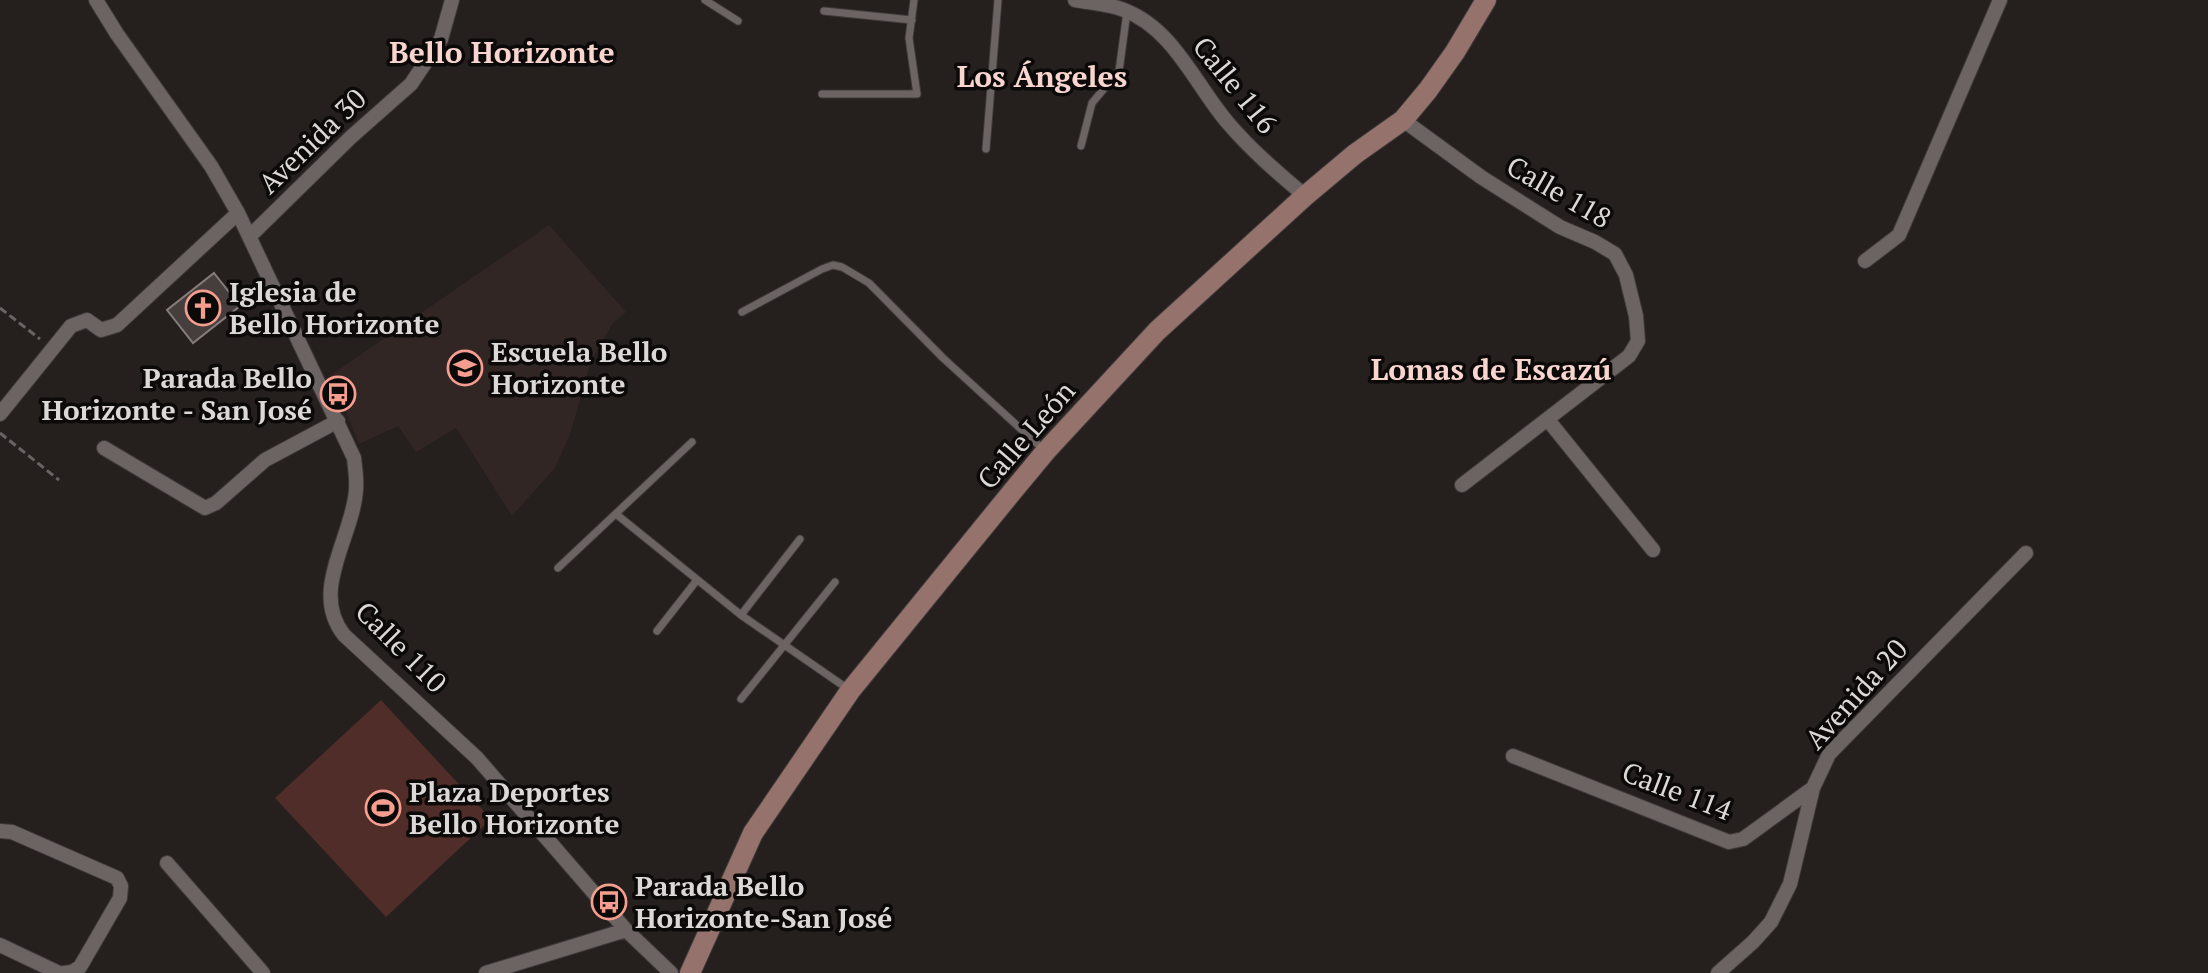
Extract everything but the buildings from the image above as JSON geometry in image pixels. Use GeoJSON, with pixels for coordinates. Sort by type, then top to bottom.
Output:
{"type":"FeatureCollection","features":[{"type":"Feature","properties":{"kind":"main road","name":"Calle León"},"geometry":{"type":"LineString","coordinates":[[690,973],[753,833],[850,691],[1046,451],[1157,331],[1305,196],[1355,154],[1403,120],[1437,77],[1486,0]]}},
{"type":"Feature","properties":{"kind":"street","name":"Calle 110"},"geometry":{"type":"LineString","coordinates":[[96,0],[211,166],[238,213],[354,458],[356,490],[330,588],[333,621],[344,635],[477,758],[626,930],[671,973]]}},
{"type":"Feature","properties":{"kind":"street","name":"Avenida 30"},"geometry":{"type":"LineString","coordinates":[[250,236],[351,137],[411,84],[441,39],[452,0]]}},
{"type":"Feature","properties":{"kind":"street","name":"Calle 116"},"geometry":{"type":"LineString","coordinates":[[1075,0],[1127,12],[1149,24],[1202,85],[1226,121],[1262,159],[1305,196]]}},
{"type":"Feature","properties":{"kind":"street"},"geometry":{"type":"LineString","coordinates":[[1865,261],[1899,235],[2000,0]]}},
{"type":"Feature","properties":{"kind":"street","name":"Calle 118"},"geometry":{"type":"LineString","coordinates":[[1403,120],[1481,177],[1560,227],[1615,254],[1626,275],[1636,316],[1638,341],[1629,356],[1548,420]]}},
{"type":"Feature","properties":{"kind":"street"},"geometry":{"type":"LineString","coordinates":[[0,414],[71,326],[87,320],[101,330],[117,325],[238,213]]}},
{"type":"Feature","properties":{"kind":"street"},"geometry":{"type":"LineString","coordinates":[[1462,485],[1548,420],[1653,550]]}},
{"type":"Feature","properties":{"kind":"street"},"geometry":{"type":"LineString","coordinates":[[104,448],[205,508],[216,503],[265,460],[338,421]]}},
{"type":"Feature","properties":{"kind":"street","name":"Avenida 20"},"geometry":{"type":"LineString","coordinates":[[1718,973],[1771,922],[1790,884],[1813,788],[1829,754],[2026,553]]}},
{"type":"Feature","properties":{"kind":"street","name":"Calle 114"},"geometry":{"type":"LineString","coordinates":[[1513,756],[1729,842],[1743,839],[1813,788]]}},
{"type":"Feature","properties":{"kind":"street"},"geometry":{"type":"LineString","coordinates":[[0,831],[12,832],[117,878],[121,886],[120,898],[80,967],[72,972],[62,973],[0,945]]}},
{"type":"Feature","properties":{"kind":"street"},"geometry":{"type":"LineString","coordinates":[[167,863],[263,973]]}},
{"type":"Feature","properties":{"kind":"street"},"geometry":{"type":"LineString","coordinates":[[486,973],[626,930]]}},
{"type":"Feature","properties":{"kind":"lane"},"geometry":{"type":"LineString","coordinates":[[705,0],[738,21]]}},
{"type":"Feature","properties":{"kind":"lane"},"geometry":{"type":"LineString","coordinates":[[822,94],[917,94],[909,38],[914,0]]}},
{"type":"Feature","properties":{"kind":"lane"},"geometry":{"type":"LineString","coordinates":[[986,149],[998,0]]}},
{"type":"Feature","properties":{"kind":"lane"},"geometry":{"type":"LineString","coordinates":[[824,11],[912,20]]}},
{"type":"Feature","properties":{"kind":"lane"},"geometry":{"type":"LineString","coordinates":[[1081,146],[1092,103],[1119,71],[1127,12]]}},
{"type":"Feature","properties":{"kind":"lane"},"geometry":{"type":"LineString","coordinates":[[742,312],[822,269],[833,265],[842,267],[869,283],[943,358],[1046,451]]}},
{"type":"Feature","properties":{"kind":"lane"},"geometry":{"type":"LineString","coordinates":[[558,568],[692,442]]}},
{"type":"Feature","properties":{"kind":"lane"},"geometry":{"type":"LineString","coordinates":[[616,514],[741,615],[850,691]]}},
{"type":"Feature","properties":{"kind":"lane"},"geometry":{"type":"LineString","coordinates":[[741,615],[800,539]]}},
{"type":"Feature","properties":{"kind":"lane"},"geometry":{"type":"LineString","coordinates":[[657,631],[697,580]]}},
{"type":"Feature","properties":{"kind":"lane"},"geometry":{"type":"LineString","coordinates":[[741,699],[835,582]]}},
{"type":"Feature","properties":{"kind":"path"},"geometry":{"type":"LineString","coordinates":[[0,308],[52,348]]}},
{"type":"Feature","properties":{"kind":"path"},"geometry":{"type":"LineString","coordinates":[[0,433],[59,480]]}},
{"type":"Feature","properties":{"kind":"shaded area","name":"Escuela Bello Horizonte"},"geometry":{"type":"Polygon","coordinates":[[[549,225],[626,312],[613,323],[591,361],[570,435],[554,469],[512,516],[456,428],[416,452],[398,426],[359,444],[331,375],[549,225]]]}},
{"type":"Feature","properties":{"kind":"shaded area","name":"Plaza Deportes Bello Horizonte"},"geometry":{"type":"Polygon","coordinates":[[[381,700],[491,819],[386,917],[275,798],[381,700]]]}},
{"type":"Feature","properties":{"kind":"place","name":"Iglesia de Bello Horizonte"},"geometry":{"type":"Point","coordinates":[203,308]}},
{"type":"Feature","properties":{"kind":"place","name":"Escuela Bello Horizonte"},"geometry":{"type":"Point","coordinates":[465,368]}},
{"type":"Feature","properties":{"kind":"place","name":"Parada Bello Horizonte - San José"},"geometry":{"type":"Point","coordinates":[338,394]}},
{"type":"Feature","properties":{"kind":"place","name":"Plaza Deportes Bello Horizonte"},"geometry":{"type":"Point","coordinates":[383,808]}},
{"type":"Feature","properties":{"kind":"place","name":"Parada Bello Horizonte-San José"},"geometry":{"type":"Point","coordinates":[609,902]}},
{"type":"Feature","properties":{"kind":"district","name":"Bello Horizonte"},"geometry":{"type":"Point","coordinates":[502,53]}},
{"type":"Feature","properties":{"kind":"district","name":"Los Ángeles"},"geometry":{"type":"Point","coordinates":[1042,77]}},
{"type":"Feature","properties":{"kind":"district","name":"Lomas de Escazú"},"geometry":{"type":"Point","coordinates":[1491,370]}}]}
